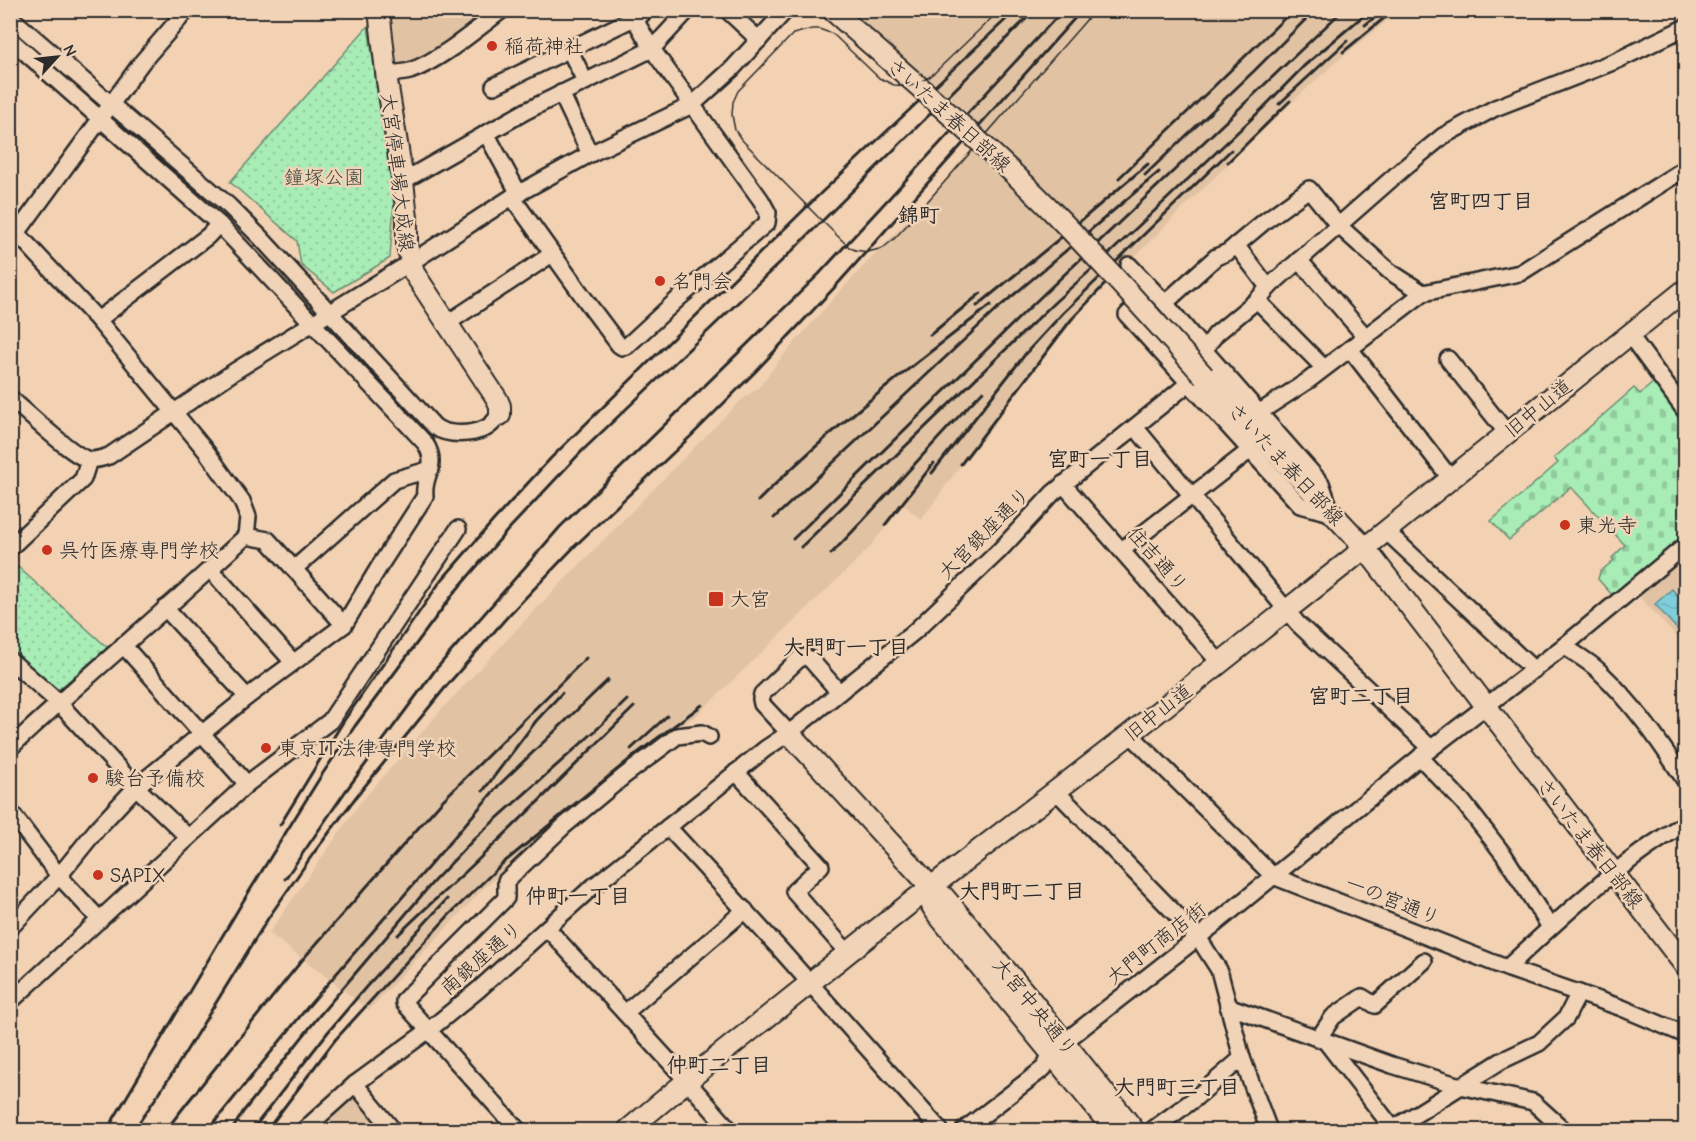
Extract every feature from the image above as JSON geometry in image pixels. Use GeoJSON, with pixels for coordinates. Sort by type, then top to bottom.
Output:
{"type":"FeatureCollection","features":[{"type":"Feature","properties":{"kind":"main road","name":"大宮停車場大成線"},"geometry":{"type":"LineString","coordinates":[[379,10],[386,74],[403,181],[407,218],[406,245],[412,268],[446,324],[497,399],[501,406],[500,415]]}},
{"type":"Feature","properties":{"kind":"main road","name":"さいたま春日部線"},"geometry":{"type":"LineString","coordinates":[[832,10],[923,90],[1045,204],[1116,278],[1197,379],[1365,548],[1686,968]]}},
{"type":"Feature","properties":{"kind":"main road","name":"旧中山道"},"geometry":{"type":"LineString","coordinates":[[628,1131],[687,1081],[931,887],[1130,734],[1365,548],[1686,289]]}},
{"type":"Feature","properties":{"kind":"main road","name":"大宮中央通り"},"geometry":{"type":"LineString","coordinates":[[789,734],[931,887],[944,897],[1031,1000],[1058,1048],[1114,1131]]}},
{"type":"Feature","properties":{"kind":"main road","name":"大宮中央通り"},"geometry":{"type":"LineString","coordinates":[[1058,1048],[1134,1131]]}},
{"type":"Feature","properties":{"kind":"street"},"geometry":{"type":"LineString","coordinates":[[10,748],[58,702],[246,536],[248,517],[242,501],[206,451],[98,320],[14,238],[99,118],[142,62],[187,10]]}},
{"type":"Feature","properties":{"kind":"street"},"geometry":{"type":"LineString","coordinates":[[386,74],[409,71],[428,62],[502,10]]}},
{"type":"Feature","properties":{"kind":"street"},"geometry":{"type":"LineString","coordinates":[[403,181],[561,93],[652,49],[688,10]]}},
{"type":"Feature","properties":{"kind":"street"},"geometry":{"type":"LineString","coordinates":[[727,10],[759,40]]}},
{"type":"Feature","properties":{"kind":"street"},"geometry":{"type":"LineString","coordinates":[[10,399],[74,453],[89,460],[109,456],[235,370],[329,312],[412,268],[516,196],[590,154],[692,105],[733,68],[786,10]]}},
{"type":"Feature","properties":{"kind":"street"},"geometry":{"type":"LineString","coordinates":[[486,134],[516,196],[552,254],[622,347],[627,346],[767,223],[768,213],[761,200],[652,49],[636,14],[569,50],[494,86]]}},
{"type":"Feature","properties":{"kind":"street"},"geometry":{"type":"LineString","coordinates":[[10,17],[229,206],[428,421],[441,431],[449,433],[473,432],[485,428],[500,415]]}},
{"type":"Feature","properties":{"kind":"street","name":"大宮銀座通り"},"geometry":{"type":"LineString","coordinates":[[789,734],[914,632],[1000,550],[1063,484],[1197,379],[1204,350],[1216,334],[1257,300],[1268,287],[1338,225],[1443,136],[1495,108],[1618,60],[1686,27]]}},
{"type":"Feature","properties":{"kind":"street"},"geometry":{"type":"LineString","coordinates":[[10,39],[219,224],[425,443],[431,455],[431,469],[424,490],[425,495],[344,625],[247,697],[136,787],[97,829],[59,876],[12,922]]}},
{"type":"Feature","properties":{"kind":"street"},"geometry":{"type":"LineString","coordinates":[[569,50],[585,81]]}},
{"type":"Feature","properties":{"kind":"street"},"geometry":{"type":"LineString","coordinates":[[561,93],[590,154]]}},
{"type":"Feature","properties":{"kind":"street"},"geometry":{"type":"LineString","coordinates":[[1260,412],[1350,349],[1423,292],[1520,273],[1686,168]]}},
{"type":"Feature","properties":{"kind":"street"},"geometry":{"type":"LineString","coordinates":[[1165,303],[1216,257],[1228,252],[1309,189],[1338,225],[1389,271],[1423,292]]}},
{"type":"Feature","properties":{"kind":"street"},"geometry":{"type":"LineString","coordinates":[[98,320],[208,236],[219,224]]}},
{"type":"Feature","properties":{"kind":"street"},"geometry":{"type":"LineString","coordinates":[[1236,245],[1268,287]]}},
{"type":"Feature","properties":{"kind":"street"},"geometry":{"type":"LineString","coordinates":[[446,324],[552,254]]}},
{"type":"Feature","properties":{"kind":"street"},"geometry":{"type":"LineString","coordinates":[[1299,260],[1365,336]]}},
{"type":"Feature","properties":{"kind":"street"},"geometry":{"type":"LineString","coordinates":[[1129,265],[1165,303],[1321,483],[1331,513]]}},
{"type":"Feature","properties":{"kind":"street"},"geometry":{"type":"LineString","coordinates":[[1154,291],[1126,315],[1197,379],[1250,451],[1300,505],[1331,513]]}},
{"type":"Feature","properties":{"kind":"street"},"geometry":{"type":"LineString","coordinates":[[1257,300],[1324,368]]}},
{"type":"Feature","properties":{"kind":"street"},"geometry":{"type":"LineString","coordinates":[[1629,334],[1686,412]]}},
{"type":"Feature","properties":{"kind":"street"},"geometry":{"type":"LineString","coordinates":[[1350,349],[1450,479]]}},
{"type":"Feature","properties":{"kind":"street"},"geometry":{"type":"LineString","coordinates":[[1448,359],[1507,433]]}},
{"type":"Feature","properties":{"kind":"street"},"geometry":{"type":"LineString","coordinates":[[1135,427],[1298,624],[1426,752],[1504,855],[1550,927]]}},
{"type":"Feature","properties":{"kind":"street"},"geometry":{"type":"LineString","coordinates":[[1122,550],[1250,451]]}},
{"type":"Feature","properties":{"kind":"street"},"geometry":{"type":"LineString","coordinates":[[10,548],[83,479],[89,460]]}},
{"type":"Feature","properties":{"kind":"street"},"geometry":{"type":"LineString","coordinates":[[294,569],[394,480],[431,469]]}},
{"type":"Feature","properties":{"kind":"street","name":"住吉通り"},"geometry":{"type":"LineString","coordinates":[[1063,484],[1220,663]]}},
{"type":"Feature","properties":{"kind":"street"},"geometry":{"type":"LineString","coordinates":[[10,1002],[247,784],[330,721],[458,529]]}},
{"type":"Feature","properties":{"kind":"street"},"geometry":{"type":"LineString","coordinates":[[1386,531],[1534,670]]}},
{"type":"Feature","properties":{"kind":"street"},"geometry":{"type":"LineString","coordinates":[[246,536],[268,540],[344,625]]}},
{"type":"Feature","properties":{"kind":"street","name":"大門町商店街"},"geometry":{"type":"LineString","coordinates":[[964,1131],[1044,1068],[1058,1048],[1426,752],[1564,646],[1686,545]]}},
{"type":"Feature","properties":{"kind":"street"},"geometry":{"type":"LineString","coordinates":[[210,570],[293,662]]}},
{"type":"Feature","properties":{"kind":"street"},"geometry":{"type":"LineString","coordinates":[[165,608],[247,697]]}},
{"type":"Feature","properties":{"kind":"street"},"geometry":{"type":"LineString","coordinates":[[123,645],[247,784]]}},
{"type":"Feature","properties":{"kind":"street"},"geometry":{"type":"LineString","coordinates":[[1564,646],[1597,669],[1617,689],[1656,736],[1686,782]]}},
{"type":"Feature","properties":{"kind":"street"},"geometry":{"type":"LineString","coordinates":[[789,734],[762,704],[761,699],[762,694],[800,658],[810,659],[839,692]]}},
{"type":"Feature","properties":{"kind":"street"},"geometry":{"type":"LineString","coordinates":[[10,660],[58,702],[136,787],[188,837]]}},
{"type":"Feature","properties":{"kind":"street"},"geometry":{"type":"LineString","coordinates":[[518,1131],[404,1003],[404,1000],[506,898],[506,881],[564,826],[677,736],[702,733],[709,737]]}},
{"type":"Feature","properties":{"kind":"street","name":"南銀座通り"},"geometry":{"type":"LineString","coordinates":[[304,1131],[355,1084],[429,1030],[500,971],[590,889],[765,748],[789,734]]}},
{"type":"Feature","properties":{"kind":"street","name":"一の宮通り"},"geometry":{"type":"LineString","coordinates":[[1130,734],[1273,876],[1507,968],[1622,1008],[1686,1035]]}},
{"type":"Feature","properties":{"kind":"street"},"geometry":{"type":"LineString","coordinates":[[738,771],[821,866],[794,891],[848,953]]}},
{"type":"Feature","properties":{"kind":"street"},"geometry":{"type":"LineString","coordinates":[[1056,791],[1198,937],[1220,970],[1242,1058],[1269,1131]]}},
{"type":"Feature","properties":{"kind":"street"},"geometry":{"type":"LineString","coordinates":[[10,811],[59,876],[100,920]]}},
{"type":"Feature","properties":{"kind":"street"},"geometry":{"type":"LineString","coordinates":[[1507,968],[1550,927],[1614,874],[1654,843],[1686,823]]}},
{"type":"Feature","properties":{"kind":"street"},"geometry":{"type":"LineString","coordinates":[[668,828],[745,910],[940,1131]]}},
{"type":"Feature","properties":{"kind":"street"},"geometry":{"type":"LineString","coordinates":[[625,1013],[745,910]]}},
{"type":"Feature","properties":{"kind":"street"},"geometry":{"type":"LineString","coordinates":[[547,928],[730,1131]]}},
{"type":"Feature","properties":{"kind":"street"},"geometry":{"type":"LineString","coordinates":[[1322,1040],[1333,1017],[1362,997],[1375,1005],[1424,961]]}},
{"type":"Feature","properties":{"kind":"street"},"geometry":{"type":"LineString","coordinates":[[1322,1040],[1392,1130],[1501,1061],[1539,1043],[1566,1018],[1579,993]]}},
{"type":"Feature","properties":{"kind":"street"},"geometry":{"type":"LineString","coordinates":[[1228,1006],[1392,1065],[1460,1086],[1533,1102],[1564,1131]]}},
{"type":"Feature","properties":{"kind":"street"},"geometry":{"type":"LineString","coordinates":[[1152,1131],[1242,1058]]}},
{"type":"Feature","properties":{"kind":"street"},"geometry":{"type":"LineString","coordinates":[[355,1084],[393,1131]]}},
{"type":"Feature","properties":{"kind":"shaded area"},"geometry":{"type":"Polygon","coordinates":[[[392,11],[498,11],[435,54],[397,69],[392,11]]]}},
{"type":"Feature","properties":{"kind":"shaded area"},"geometry":{"type":"Polygon","coordinates":[[[851,11],[1399,11],[1336,62],[1289,105],[1080,313],[1044,356],[921,520],[904,505],[869,548],[699,713],[656,745],[485,887],[369,1010],[269,933],[360,803],[443,708],[529,616],[740,401],[759,387],[781,358],[840,291],[989,135],[851,11]]]}},
{"type":"Feature","properties":{"kind":"shaded area"},"geometry":{"type":"Polygon","coordinates":[[[1685,554],[1685,646],[1637,594],[1685,554]]]}},
{"type":"Feature","properties":{"kind":"shaded area"},"geometry":{"type":"Polygon","coordinates":[[[352,1093],[382,1130],[309,1130],[352,1093]]]}},
{"type":"Feature","properties":{"kind":"green space","name":"鐘塚公園"},"geometry":{"type":"Polygon","coordinates":[[[368,26],[394,203],[390,258],[334,292],[301,265],[297,241],[230,182],[368,26]]]}},
{"type":"Feature","properties":{"kind":"green space"},"geometry":{"type":"Polygon","coordinates":[[[1655,381],[1685,416],[1685,537],[1613,596],[1598,579],[1600,572],[1614,560],[1612,558],[1625,545],[1571,487],[1509,540],[1491,521],[1558,463],[1554,458],[1634,388],[1640,394],[1655,381]]]}},
{"type":"Feature","properties":{"kind":"green space"},"geometry":{"type":"Polygon","coordinates":[[[18,567],[108,648],[59,689],[53,690],[11,653],[11,574],[18,567]]]}},
{"type":"Feature","properties":{"kind":"water"},"geometry":{"type":"Polygon","coordinates":[[[1672,589],[1685,604],[1685,632],[1682,635],[1655,604],[1672,589]]]}},
{"type":"Feature","properties":{"kind":"tram line"},"geometry":{"type":"LineString","coordinates":[[1000,10],[931,76],[909,86],[894,85],[879,78],[833,34],[819,29],[793,34],[738,91],[733,102],[732,115],[735,130],[741,139],[849,247],[868,252],[883,248],[906,226],[1095,10]]}},
{"type":"Feature","properties":{"kind":"railway"},"geometry":{"type":"LineString","coordinates":[[280,825],[343,722],[440,582],[493,521],[551,458],[822,192],[1016,10]]}},
{"type":"Feature","properties":{"kind":"railway"},"geometry":{"type":"LineString","coordinates":[[107,1130],[242,903],[321,776],[355,726],[454,593],[507,531],[582,451],[793,250],[1035,10]]}},
{"type":"Feature","properties":{"kind":"railway"},"geometry":{"type":"LineString","coordinates":[[285,879],[345,792],[436,669],[560,527],[819,274],[1063,10]]}},
{"type":"Feature","properties":{"kind":"railway"},"geometry":{"type":"LineString","coordinates":[[134,1130],[172,1074],[269,917],[313,854],[356,797],[449,683],[509,615],[576,545],[756,371],[834,288],[1082,10]]}},
{"type":"Feature","properties":{"kind":"railway"},"geometry":{"type":"LineString","coordinates":[[1119,178],[1293,10]]}},
{"type":"Feature","properties":{"kind":"railway"},"geometry":{"type":"LineString","coordinates":[[1145,175],[1315,10]]}},
{"type":"Feature","properties":{"kind":"railway"},"geometry":{"type":"LineString","coordinates":[[793,539],[1027,310],[1343,10]]}},
{"type":"Feature","properties":{"kind":"railway"},"geometry":{"type":"LineString","coordinates":[[801,547],[1056,301],[1263,108],[1304,66],[1370,10]]}},
{"type":"Feature","properties":{"kind":"railway"},"geometry":{"type":"LineString","coordinates":[[1365,25],[1384,10]]}},
{"type":"Feature","properties":{"kind":"railway"},"geometry":{"type":"LineString","coordinates":[[1343,52],[1394,10]]}},
{"type":"Feature","properties":{"kind":"railway"},"geometry":{"type":"LineString","coordinates":[[1279,104],[1347,41]]}},
{"type":"Feature","properties":{"kind":"railway"},"geometry":{"type":"LineString","coordinates":[[1228,162],[1290,101]]}},
{"type":"Feature","properties":{"kind":"railway"},"geometry":{"type":"LineString","coordinates":[[932,473],[1027,352],[1063,313],[1231,150]]}},
{"type":"Feature","properties":{"kind":"railway"},"geometry":{"type":"LineString","coordinates":[[977,306],[1148,164]]}},
{"type":"Feature","properties":{"kind":"railway"},"geometry":{"type":"LineString","coordinates":[[774,518],[997,309],[1159,172]]}},
{"type":"Feature","properties":{"kind":"railway"},"geometry":{"type":"LineString","coordinates":[[961,464],[1071,320],[1107,282]]}},
{"type":"Feature","properties":{"kind":"railway"},"geometry":{"type":"LineString","coordinates":[[930,335],[981,293]]}},
{"type":"Feature","properties":{"kind":"railway"},"geometry":{"type":"LineString","coordinates":[[758,501],[842,424],[991,305]]}},
{"type":"Feature","properties":{"kind":"railway"},"geometry":{"type":"LineString","coordinates":[[831,554],[983,391]]}},
{"type":"Feature","properties":{"kind":"railway"},"geometry":{"type":"LineString","coordinates":[[885,525],[934,463]]}},
{"type":"Feature","properties":{"kind":"railway"},"geometry":{"type":"LineString","coordinates":[[166,1130],[303,959],[442,801],[586,658]]}},
{"type":"Feature","properties":{"kind":"railway"},"geometry":{"type":"LineString","coordinates":[[208,1130],[306,1009],[499,785],[608,680]]}},
{"type":"Feature","properties":{"kind":"railway"},"geometry":{"type":"LineString","coordinates":[[483,791],[536,721],[562,693]]}},
{"type":"Feature","properties":{"kind":"railway"},"geometry":{"type":"LineString","coordinates":[[232,1130],[243,1112],[319,1016],[433,882],[475,838],[627,700]]}},
{"type":"Feature","properties":{"kind":"railway"},"geometry":{"type":"LineString","coordinates":[[267,1130],[335,1040],[449,915],[502,864],[635,755],[702,705]]}},
{"type":"Feature","properties":{"kind":"railway"},"geometry":{"type":"LineString","coordinates":[[398,935],[501,838],[634,707]]}},
{"type":"Feature","properties":{"kind":"railway"},"geometry":{"type":"LineString","coordinates":[[631,749],[667,716]]}},
{"type":"Feature","properties":{"kind":"railway"},"geometry":{"type":"LineString","coordinates":[[252,1130],[328,1032],[447,899]]}},
{"type":"Feature","properties":{"kind":"place","name":"稲荷神社"},"geometry":{"type":"Point","coordinates":[492,46]}},
{"type":"Feature","properties":{"kind":"place","name":"名門会"},"geometry":{"type":"Point","coordinates":[660,281]}},
{"type":"Feature","properties":{"kind":"place","name":"東光寺"},"geometry":{"type":"Point","coordinates":[1565,525]}},
{"type":"Feature","properties":{"kind":"place","name":"呉竹医療専門学校"},"geometry":{"type":"Point","coordinates":[47,550]}},
{"type":"Feature","properties":{"kind":"place","name":"大宮"},"geometry":{"type":"Point","coordinates":[716,599]}},
{"type":"Feature","properties":{"kind":"place","name":"東京IT法律専門学校"},"geometry":{"type":"Point","coordinates":[266,748]}},
{"type":"Feature","properties":{"kind":"place","name":"駿台予備校"},"geometry":{"type":"Point","coordinates":[93,778]}},
{"type":"Feature","properties":{"kind":"place","name":"SAPIX"},"geometry":{"type":"Point","coordinates":[98,875]}},
{"type":"Feature","properties":{"kind":"district","name":"宮町四丁目"},"geometry":{"type":"Point","coordinates":[1481,201]}},
{"type":"Feature","properties":{"kind":"district","name":"錦町"},"geometry":{"type":"Point","coordinates":[919,215]}},
{"type":"Feature","properties":{"kind":"district","name":"宮町一丁目"},"geometry":{"type":"Point","coordinates":[1100,459]}},
{"type":"Feature","properties":{"kind":"district","name":"大門町一丁目"},"geometry":{"type":"Point","coordinates":[846,647]}},
{"type":"Feature","properties":{"kind":"district","name":"宮町二丁目"},"geometry":{"type":"Point","coordinates":[1361,696]}},
{"type":"Feature","properties":{"kind":"district","name":"大門町二丁目"},"geometry":{"type":"Point","coordinates":[1022,891]}},
{"type":"Feature","properties":{"kind":"district","name":"仲町一丁目"},"geometry":{"type":"Point","coordinates":[578,896]}},
{"type":"Feature","properties":{"kind":"district","name":"仲町二丁目"},"geometry":{"type":"Point","coordinates":[719,1065]}},
{"type":"Feature","properties":{"kind":"district","name":"大門町三丁目"},"geometry":{"type":"Point","coordinates":[1177,1087]}}]}
